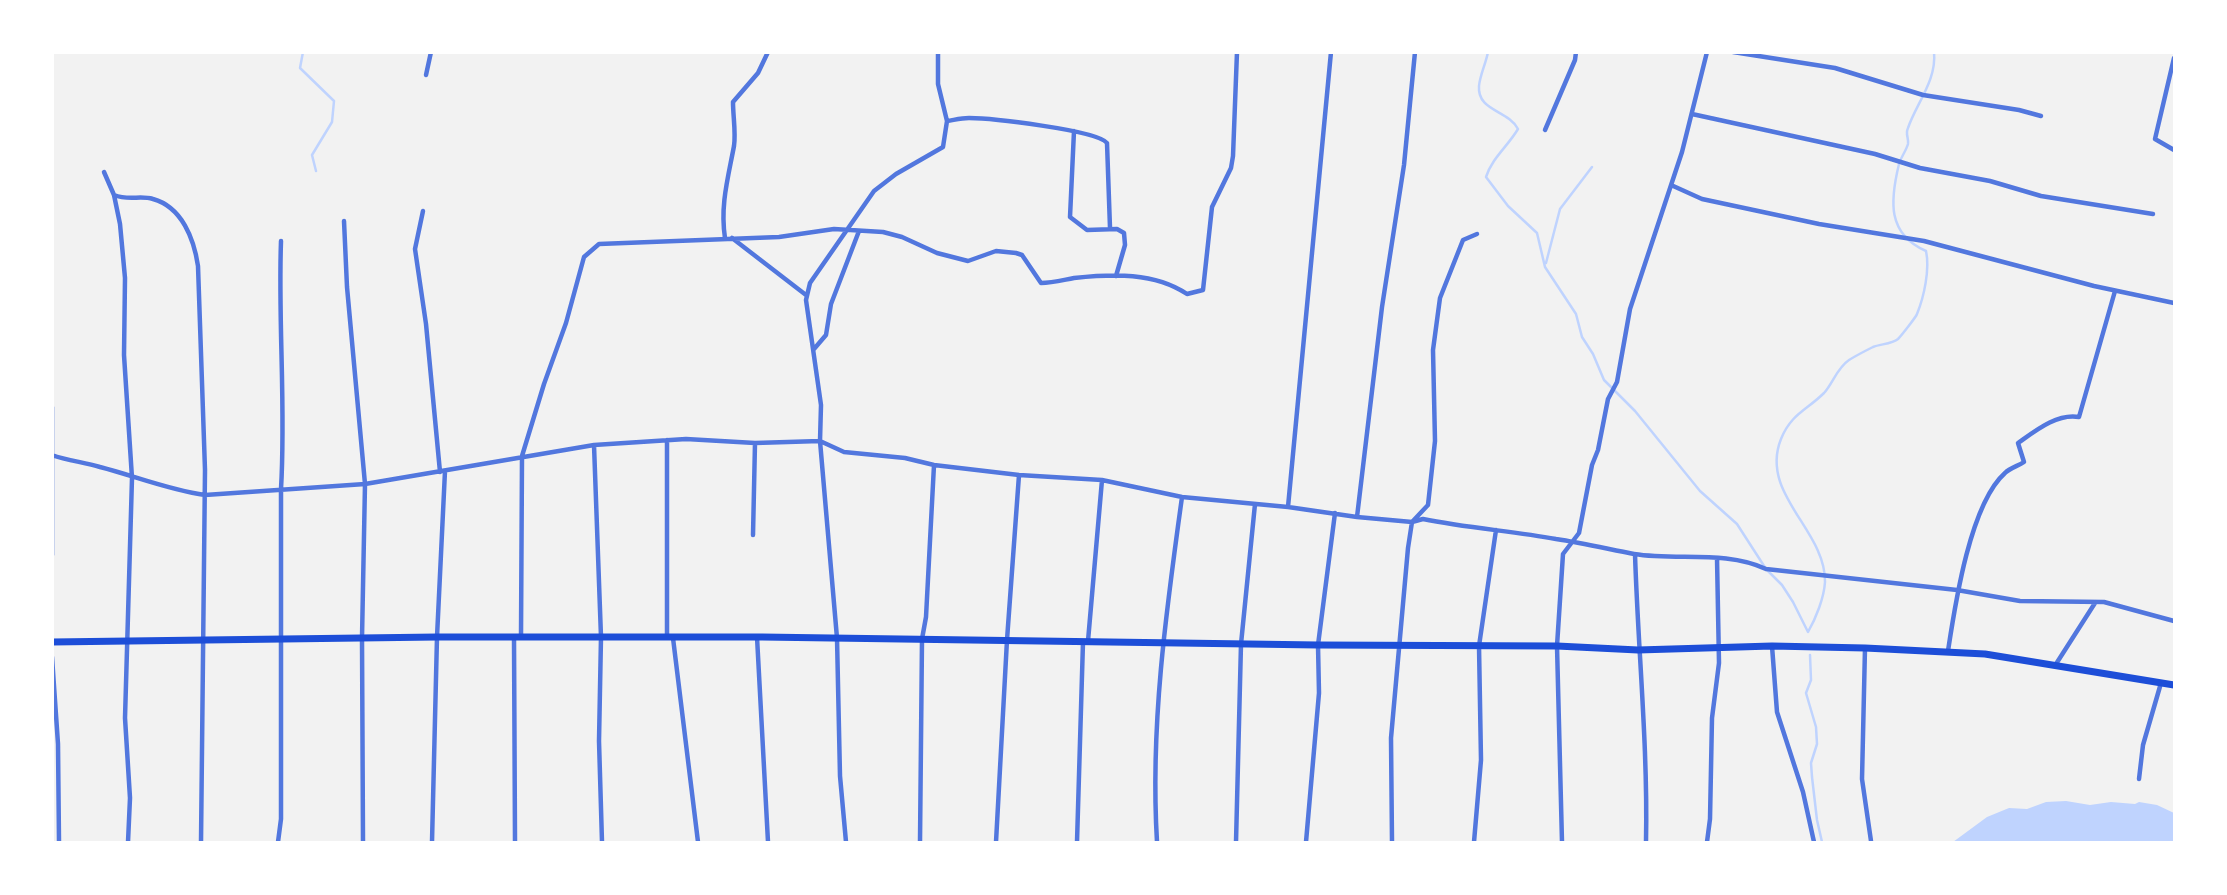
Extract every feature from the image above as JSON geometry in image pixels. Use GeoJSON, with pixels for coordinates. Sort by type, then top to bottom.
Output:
{"type":"FeatureCollection","features":[{"type":"Feature","properties":{"kind":"highway"},"geometry":{"type":"LineString","coordinates":[[52,642],[437,637],[757,637],[1557,646],[1638,650],[1772,646],[1985,653],[2175,685]]}},
{"type":"Feature","properties":{"kind":"street"},"geometry":{"type":"LineString","coordinates":[[426,75],[430,52]]}},
{"type":"Feature","properties":{"kind":"street"},"geometry":{"type":"LineString","coordinates":[[725,239],[723,209],[734,145],[733,102],[758,73],[768,52]]}},
{"type":"Feature","properties":{"kind":"street"},"geometry":{"type":"LineString","coordinates":[[846,842],[840,776],[837,638],[820,441],[821,405],[806,295],[810,283],[874,191],[943,147],[947,121],[938,84],[938,52]]}},
{"type":"Feature","properties":{"kind":"street"},"geometry":{"type":"LineString","coordinates":[[515,842],[522,456],[566,323],[584,257],[599,244],[802,236],[848,229],[883,232],[902,237],[937,253],[968,261],[996,251],[1016,253],[1022,256],[1041,283],[1116,276],[1149,277],[1167,282],[1187,294],[1203,290],[1212,207],[1231,168],[1233,156],[1237,52]]}},
{"type":"Feature","properties":{"kind":"street"},"geometry":{"type":"LineString","coordinates":[[1288,507],[1332,52]]}},
{"type":"Feature","properties":{"kind":"street"},"geometry":{"type":"LineString","coordinates":[[1357,517],[1382,307],[1404,165],[1415,52]]}},
{"type":"Feature","properties":{"kind":"street"},"geometry":{"type":"LineString","coordinates":[[1545,130],[1576,52]]}},
{"type":"Feature","properties":{"kind":"street"},"geometry":{"type":"LineString","coordinates":[[1562,842],[1557,646],[1563,554],[1579,533],[1608,399],[1617,382],[1630,309],[1671,185],[1707,52]]}},
{"type":"Feature","properties":{"kind":"street"},"geometry":{"type":"LineString","coordinates":[[1733,52],[1835,68],[1923,95],[2019,110],[2041,117]]}},
{"type":"Feature","properties":{"kind":"street"},"geometry":{"type":"LineString","coordinates":[[1786,62],[1788,52]]}},
{"type":"Feature","properties":{"kind":"street"},"geometry":{"type":"LineString","coordinates":[[2175,58],[2155,139],[2175,150]]}},
{"type":"Feature","properties":{"kind":"street"},"geometry":{"type":"LineString","coordinates":[[1692,114],[1875,154],[1931,171],[1990,181],[2040,196],[2153,214]]}},
{"type":"Feature","properties":{"kind":"street"},"geometry":{"type":"LineString","coordinates":[[947,121],[972,118],[1088,133],[1106,140],[1110,228]]}},
{"type":"Feature","properties":{"kind":"street"},"geometry":{"type":"LineString","coordinates":[[1074,131],[1070,217],[1087,230],[1110,228],[1122,231],[1126,239],[1116,276]]}},
{"type":"Feature","properties":{"kind":"street"},"geometry":{"type":"LineString","coordinates":[[104,172],[114,195],[124,258],[124,355],[132,478],[125,718],[130,798],[128,842]]}},
{"type":"Feature","properties":{"kind":"street"},"geometry":{"type":"LineString","coordinates":[[1671,185],[1702,199],[1819,224],[1924,241],[2115,291],[2175,303]]}},
{"type":"Feature","properties":{"kind":"street"},"geometry":{"type":"LineString","coordinates":[[114,195],[128,200],[149,198],[162,204],[183,221],[193,242],[198,266],[205,495],[201,842]]}},
{"type":"Feature","properties":{"kind":"street"},"geometry":{"type":"LineString","coordinates":[[422,211],[415,249],[443,471],[432,842]]}},
{"type":"Feature","properties":{"kind":"street"},"geometry":{"type":"LineString","coordinates":[[344,221],[347,287],[365,484],[362,638],[363,842]]}},
{"type":"Feature","properties":{"kind":"street"},"geometry":{"type":"LineString","coordinates":[[814,349],[826,335],[831,304],[859,230]]}},
{"type":"Feature","properties":{"kind":"street"},"geometry":{"type":"LineString","coordinates":[[1392,842],[1391,738],[1397,690],[1398,645],[1412,522],[1428,505],[1435,441],[1433,350],[1440,298],[1463,240],[1477,234]]}},
{"type":"Feature","properties":{"kind":"street"},"geometry":{"type":"LineString","coordinates":[[732,238],[806,295]]}},
{"type":"Feature","properties":{"kind":"street"},"geometry":{"type":"LineString","coordinates":[[278,842],[281,819],[281,488],[284,442],[280,368],[281,241]]}},
{"type":"Feature","properties":{"kind":"street"},"geometry":{"type":"LineString","coordinates":[[1948,651],[1957,590],[1983,505],[2004,474],[2024,462],[2018,443],[2042,426],[2071,415],[2079,417],[2115,291]]}},
{"type":"Feature","properties":{"kind":"street"},"geometry":{"type":"LineString","coordinates":[[52,407],[52,555]]}},
{"type":"Feature","properties":{"kind":"street"},"geometry":{"type":"LineString","coordinates":[[53,455],[132,478],[155,481],[179,492],[205,495],[365,484],[594,446],[686,439],[755,443],[820,441],[837,451],[905,458],[934,465],[1019,475],[1102,480],[1182,497],[1288,507],[1357,517],[1412,522],[1423,519],[1634,554],[1750,562],[1766,569],[1799,571],[1901,586],[1957,590],[2020,601],[2095,602],[2175,621]]}},
{"type":"Feature","properties":{"kind":"street"},"geometry":{"type":"LineString","coordinates":[[667,440],[670,637],[698,842]]}},
{"type":"Feature","properties":{"kind":"street"},"geometry":{"type":"LineString","coordinates":[[753,535],[755,443]]}},
{"type":"Feature","properties":{"kind":"street"},"geometry":{"type":"LineString","coordinates":[[594,446],[601,637],[599,741],[602,842]]}},
{"type":"Feature","properties":{"kind":"street"},"geometry":{"type":"LineString","coordinates":[[920,842],[922,639],[926,617],[934,465]]}},
{"type":"Feature","properties":{"kind":"street"},"geometry":{"type":"LineString","coordinates":[[996,842],[1019,475]]}},
{"type":"Feature","properties":{"kind":"street"},"geometry":{"type":"LineString","coordinates":[[1077,842],[1086,641],[1102,480]]}},
{"type":"Feature","properties":{"kind":"street"},"geometry":{"type":"LineString","coordinates":[[1157,842],[1156,735],[1162,643],[1182,497]]}},
{"type":"Feature","properties":{"kind":"street"},"geometry":{"type":"LineString","coordinates":[[1236,842],[1241,644],[1255,504]]}},
{"type":"Feature","properties":{"kind":"street"},"geometry":{"type":"LineString","coordinates":[[1306,842],[1318,704],[1318,645],[1335,513]]}},
{"type":"Feature","properties":{"kind":"street"},"geometry":{"type":"LineString","coordinates":[[1474,842],[1481,760],[1479,646],[1496,530]]}},
{"type":"Feature","properties":{"kind":"street"},"geometry":{"type":"LineString","coordinates":[[1634,554],[1645,739],[1646,842]]}},
{"type":"Feature","properties":{"kind":"street"},"geometry":{"type":"LineString","coordinates":[[1707,842],[1710,819],[1711,727],[1718,663],[1717,558]]}},
{"type":"Feature","properties":{"kind":"street"},"geometry":{"type":"LineString","coordinates":[[2056,664],[2095,602]]}},
{"type":"Feature","properties":{"kind":"street"},"geometry":{"type":"LineString","coordinates":[[757,637],[768,842]]}},
{"type":"Feature","properties":{"kind":"street"},"geometry":{"type":"LineString","coordinates":[[1772,646],[1777,712],[1803,792],[1814,842]]}},
{"type":"Feature","properties":{"kind":"street"},"geometry":{"type":"LineString","coordinates":[[1865,648],[1862,779],[1871,841]]}},
{"type":"Feature","properties":{"kind":"street"},"geometry":{"type":"LineString","coordinates":[[52,657],[58,744],[59,842]]}},
{"type":"Feature","properties":{"kind":"street"},"geometry":{"type":"LineString","coordinates":[[2139,779],[2143,745],[2161,683]]}},
{"type":"Feature","properties":{"kind":"water"},"geometry":{"type":"Polygon","coordinates":[[[2066,801],[2090,805],[2139,802],[2157,805],[2174,813],[2174,842],[1953,842],[1987,817],[2009,808],[2027,809],[2046,802],[2066,801]]]}},
{"type":"Feature","properties":{"kind":"waterway"},"geometry":{"type":"LineString","coordinates":[[303,52],[300,68],[334,101],[332,122],[312,155],[316,171]]}},
{"type":"Feature","properties":{"kind":"waterway"},"geometry":{"type":"LineString","coordinates":[[1488,52],[1479,86],[1480,94],[1488,106],[1518,129],[1492,164],[1486,177],[1508,206],[1537,233],[1545,267],[1576,314],[1582,337],[1604,380],[1635,411],[1700,491],[1737,524],[1766,569],[1782,585],[1808,632]]}},
{"type":"Feature","properties":{"kind":"waterway"},"geometry":{"type":"LineString","coordinates":[[1808,632],[1817,614],[1825,582],[1815,545],[1786,495],[1779,477],[1777,459],[1781,439],[1800,413],[1824,393],[1845,363],[1873,347],[1898,339],[1917,314],[1926,283],[1926,251],[1904,235],[1898,226],[1893,203],[1899,164],[1908,144],[1907,130],[1929,82],[1934,52]]}},
{"type":"Feature","properties":{"kind":"waterway"},"geometry":{"type":"LineString","coordinates":[[1546,263],[1560,209],[1592,167]]}},
{"type":"Feature","properties":{"kind":"waterway"},"geometry":{"type":"LineString","coordinates":[[1810,655],[1811,680],[1806,693],[1816,727],[1817,744],[1811,763],[1822,842]]}}]}
